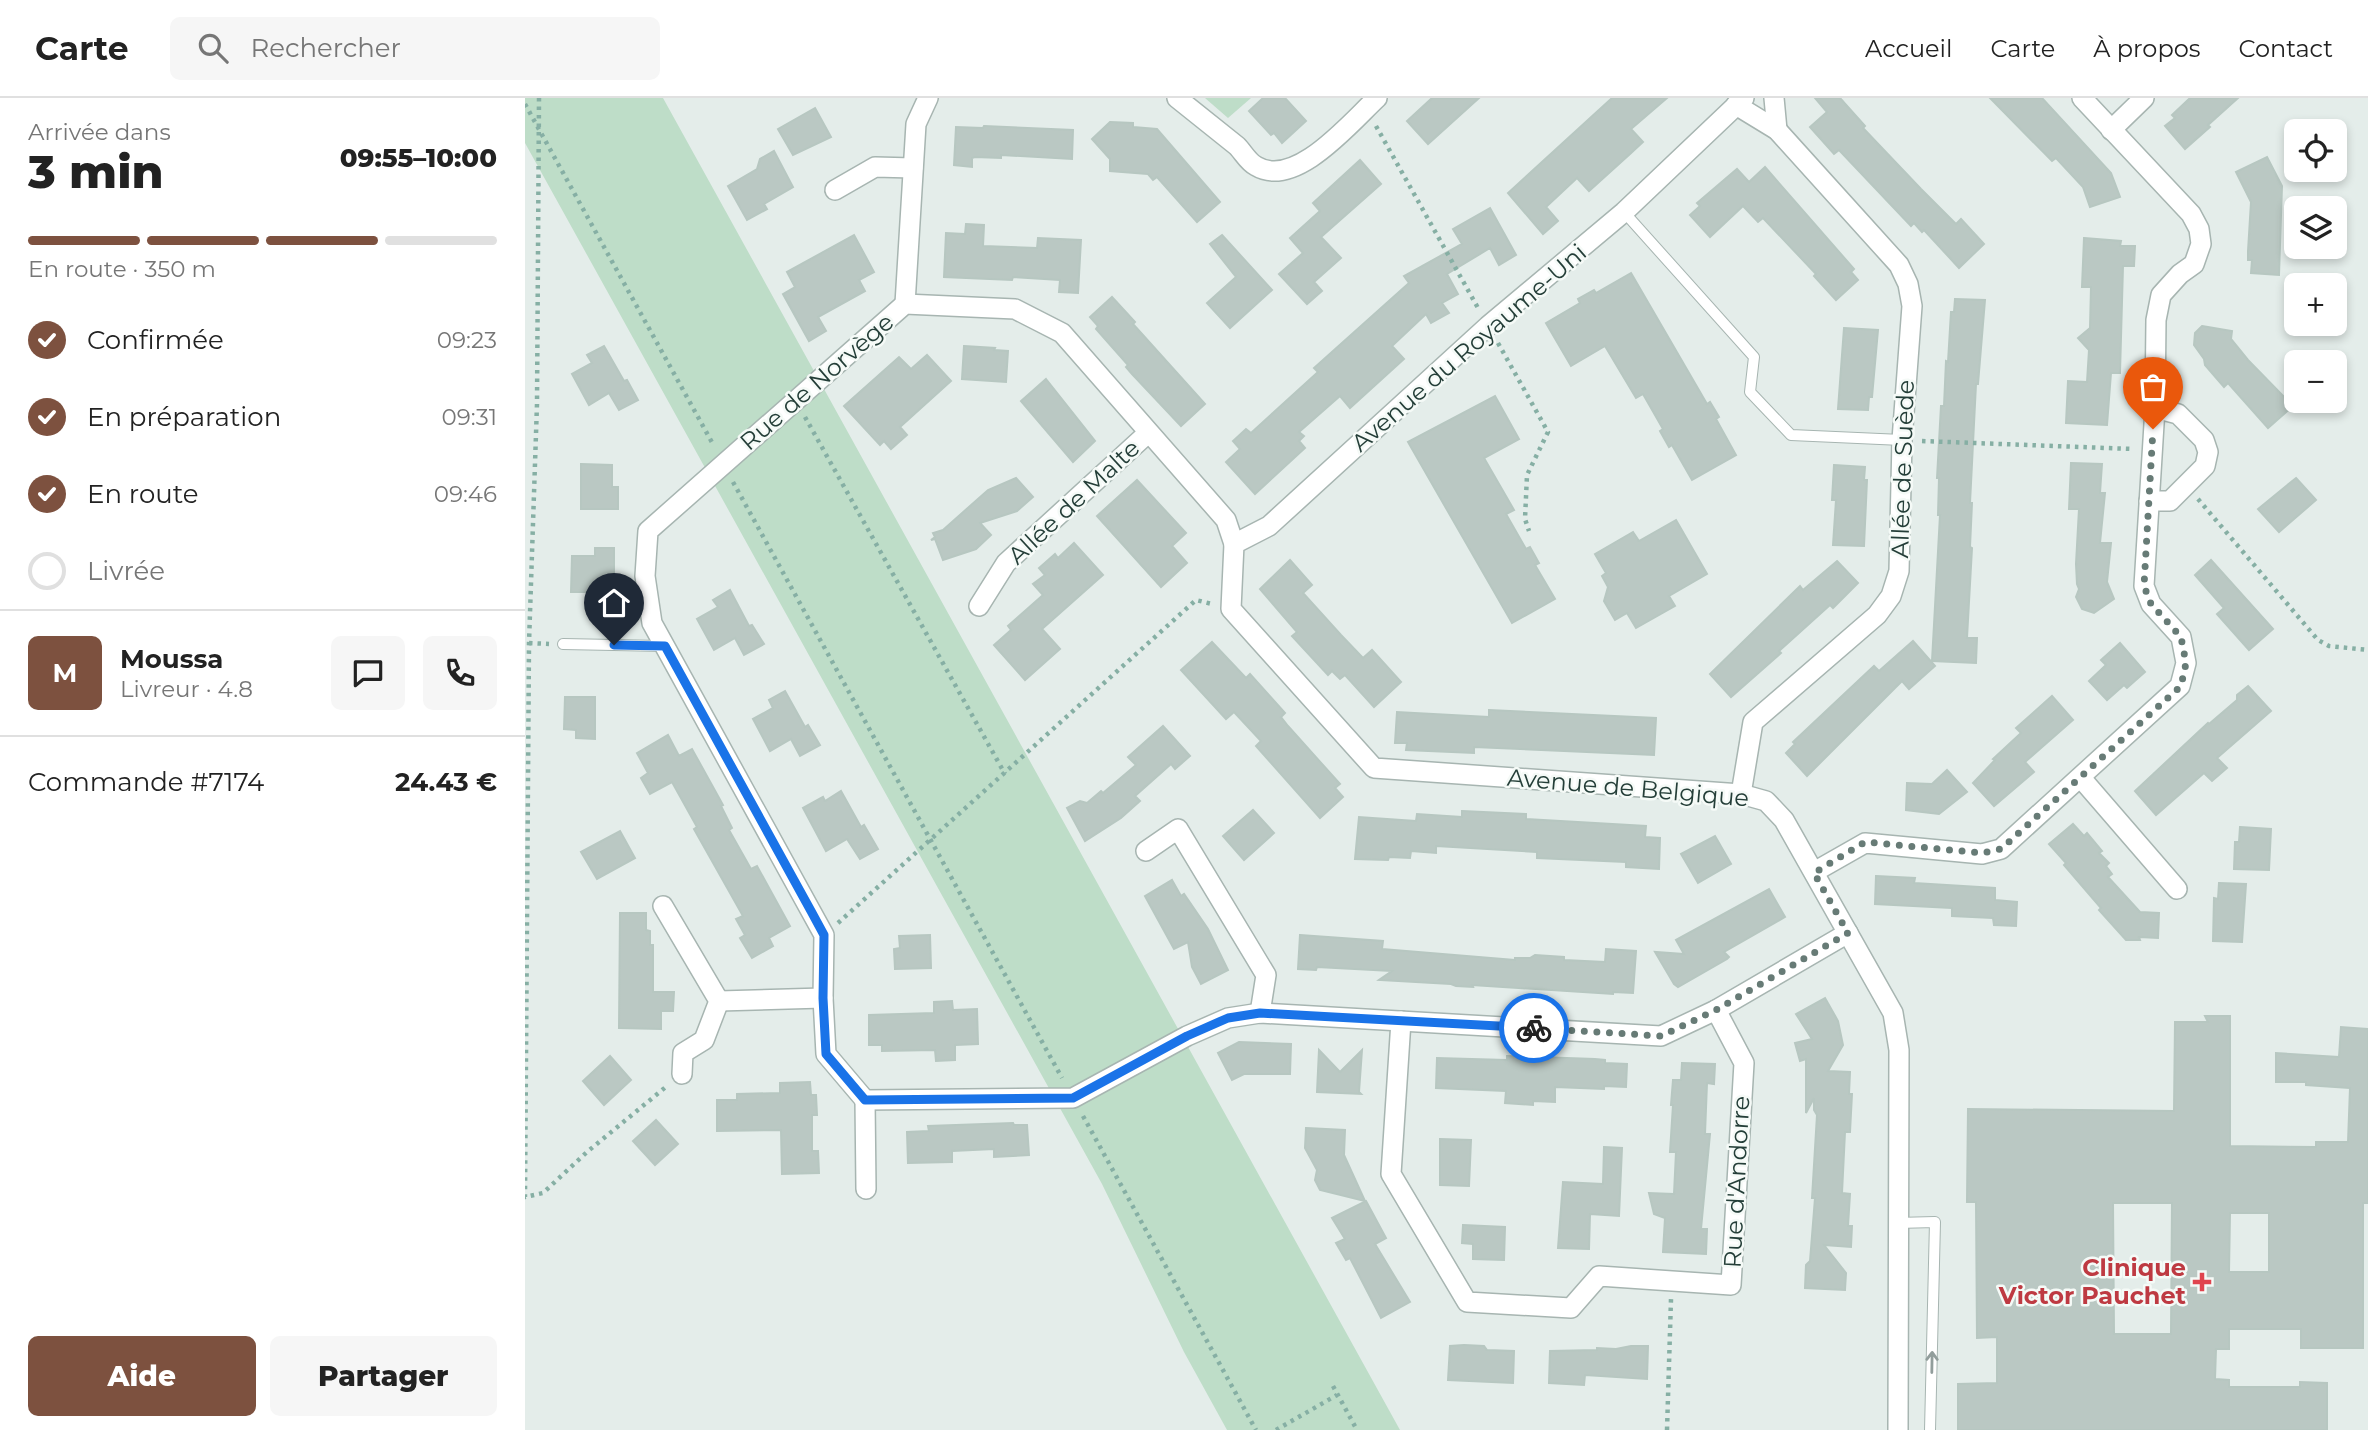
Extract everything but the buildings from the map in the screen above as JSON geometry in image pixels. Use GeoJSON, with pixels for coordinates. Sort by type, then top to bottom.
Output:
{"type":"FeatureCollection","features":[{"type":"Feature","properties":{"kind":"street"},"geometry":{"type":"LineString","coordinates":[[905,304],[916,124],[927,98]]}},
{"type":"Feature","properties":{"kind":"street"},"geometry":{"type":"LineString","coordinates":[[1177,98],[1239,148],[1256,166],[1276,171],[1294,168],[1311,158],[1377,98]]}},
{"type":"Feature","properties":{"kind":"street"},"geometry":{"type":"LineString","coordinates":[[1775,98],[1777,130]]}},
{"type":"Feature","properties":{"kind":"street"},"geometry":{"type":"LineString","coordinates":[[1814,873],[1865,842],[1982,853],[2001,849],[2181,686],[2186,663],[2181,637],[2151,604],[2144,586],[2150,501],[2156,320],[2161,295],[2180,274],[2194,264],[2201,244],[2199,229],[2191,215],[2082,98]]}},
{"type":"Feature","properties":{"kind":"street"},"geometry":{"type":"LineString","coordinates":[[2111,130],[2144,98]]}},
{"type":"Feature","properties":{"kind":"street","name":"Allée de Suède"},"geometry":{"type":"LineString","coordinates":[[1740,102],[1777,130],[1899,265],[1908,284],[1912,306],[1902,440],[1899,570],[1891,596],[1877,615],[1753,722],[1741,794]]}},
{"type":"Feature","properties":{"kind":"street","name":"Avenue du Royaume-Uni"},"geometry":{"type":"LineString","coordinates":[[1234,544],[1269,526],[1488,326],[1624,212],[1740,102]]}},
{"type":"Feature","properties":{"kind":"street"},"geometry":{"type":"LineString","coordinates":[[835,190],[875,167],[913,168]]}},
{"type":"Feature","properties":{"kind":"street","name":"Rue de Norvège"},"geometry":{"type":"LineString","coordinates":[[865,1100],[826,1054],[824,935],[652,623],[645,576],[647,531],[905,304],[1016,309],[1062,334],[1226,520],[1234,544]]}},
{"type":"Feature","properties":{"kind":"street"},"geometry":{"type":"LineString","coordinates":[[2150,501],[2170,501],[2205,466],[2208,452],[2204,440],[2178,414],[2154,408]]}},
{"type":"Feature","properties":{"kind":"street","name":"Allée de Malte"},"geometry":{"type":"LineString","coordinates":[[979,606],[1006,564],[1147,433]]}},
{"type":"Feature","properties":{"kind":"street"},"geometry":{"type":"LineString","coordinates":[[1231,609],[1234,544]]}},
{"type":"Feature","properties":{"kind":"street","name":"Avenue de Belgique"},"geometry":{"type":"LineString","coordinates":[[1231,609],[1374,768],[1741,794],[1766,801],[1784,820],[1893,1013],[1899,1050],[1898,1430]]}},
{"type":"Feature","properties":{"kind":"street"},"geometry":{"type":"LineString","coordinates":[[2081,778],[2177,889]]}},
{"type":"Feature","properties":{"kind":"street"},"geometry":{"type":"LineString","coordinates":[[1146,852],[1178,829],[1266,975],[1260,1013]]}},
{"type":"Feature","properties":{"kind":"street"},"geometry":{"type":"LineString","coordinates":[[663,906],[719,1001]]}},
{"type":"Feature","properties":{"kind":"street"},"geometry":{"type":"LineString","coordinates":[[866,1189],[865,1100],[1073,1098],[1197,1032],[1228,1018],[1260,1013],[1661,1036],[1716,1010],[1848,933]]}},
{"type":"Feature","properties":{"kind":"street"},"geometry":{"type":"LineString","coordinates":[[719,1001],[823,998]]}},
{"type":"Feature","properties":{"kind":"street"},"geometry":{"type":"LineString","coordinates":[[682,1074],[683,1053],[704,1040],[719,1001]]}},
{"type":"Feature","properties":{"kind":"street","name":"Rue d'Andorre"},"geometry":{"type":"LineString","coordinates":[[1401,1021],[1391,1174],[1467,1302],[1571,1308],[1599,1276],[1731,1285],[1744,1063],[1716,1010]]}},
{"type":"Feature","properties":{"kind":"lane"},"geometry":{"type":"LineString","coordinates":[[1624,212],[1754,357],[1750,392],[1791,435],[1902,440]]}},
{"type":"Feature","properties":{"kind":"lane"},"geometry":{"type":"LineString","coordinates":[[563,645],[665,646]]}},
{"type":"Feature","properties":{"kind":"lane"},"geometry":{"type":"LineString","coordinates":[[1897,1223],[1935,1222],[1930,1430]]}},
{"type":"Feature","properties":{"kind":"path"},"geometry":{"type":"LineString","coordinates":[[539,98],[537,404],[529,657],[525,1197],[543,1193],[587,1152],[682,1074]]}},
{"type":"Feature","properties":{"kind":"path"},"geometry":{"type":"LineString","coordinates":[[525,104],[1256,1430]]}},
{"type":"Feature","properties":{"kind":"path"},"geometry":{"type":"LineString","coordinates":[[796,400],[1005,774]]}},
{"type":"Feature","properties":{"kind":"path"},"geometry":{"type":"LineString","coordinates":[[824,935],[1196,600],[1231,609]]}},
{"type":"Feature","properties":{"kind":"path"},"geometry":{"type":"LineString","coordinates":[[1667,1430],[1672,1281]]}},
{"type":"Feature","properties":{"kind":"path"},"geometry":{"type":"LineString","coordinates":[[1333,1386],[1357,1430]]}},
{"type":"Feature","properties":{"kind":"path"},"geometry":{"type":"LineString","coordinates":[[1276,1430],[1337,1395]]}},
{"type":"Feature","properties":{"kind":"green space"},"geometry":{"type":"Polygon","coordinates":[[[525,98],[663,98],[1400,1430],[1227,1430],[1184,1352],[1102,1184],[525,143],[525,98]]]}},
{"type":"Feature","properties":{"kind":"green space"},"geometry":{"type":"Polygon","coordinates":[[[1205,98],[1251,98],[1228,118],[1205,98]]]}},
{"type":"Feature","properties":{"kind":"way so far"},"geometry":{"type":"LineString","coordinates":[[1534,1028],[1661,1036],[1716,1010],[1848,933],[1814,873],[1865,842],[1982,853],[2001,849],[2181,686],[2186,663],[2181,637],[2151,604],[2144,586],[2153,429]]}},
{"type":"Feature","properties":{"kind":"place","name":"Clinique Victor Pauchet"},"geometry":{"type":"Point","coordinates":[2202,1282]}},
{"type":"Feature","properties":{"kind":"route"},"geometry":{"type":"LineString","coordinates":[[614,645],[665,646],[824,935],[826,1054],[865,1100],[1073,1098],[1187,1036],[1228,1018],[1260,1013],[1534,1028]]}}]}
